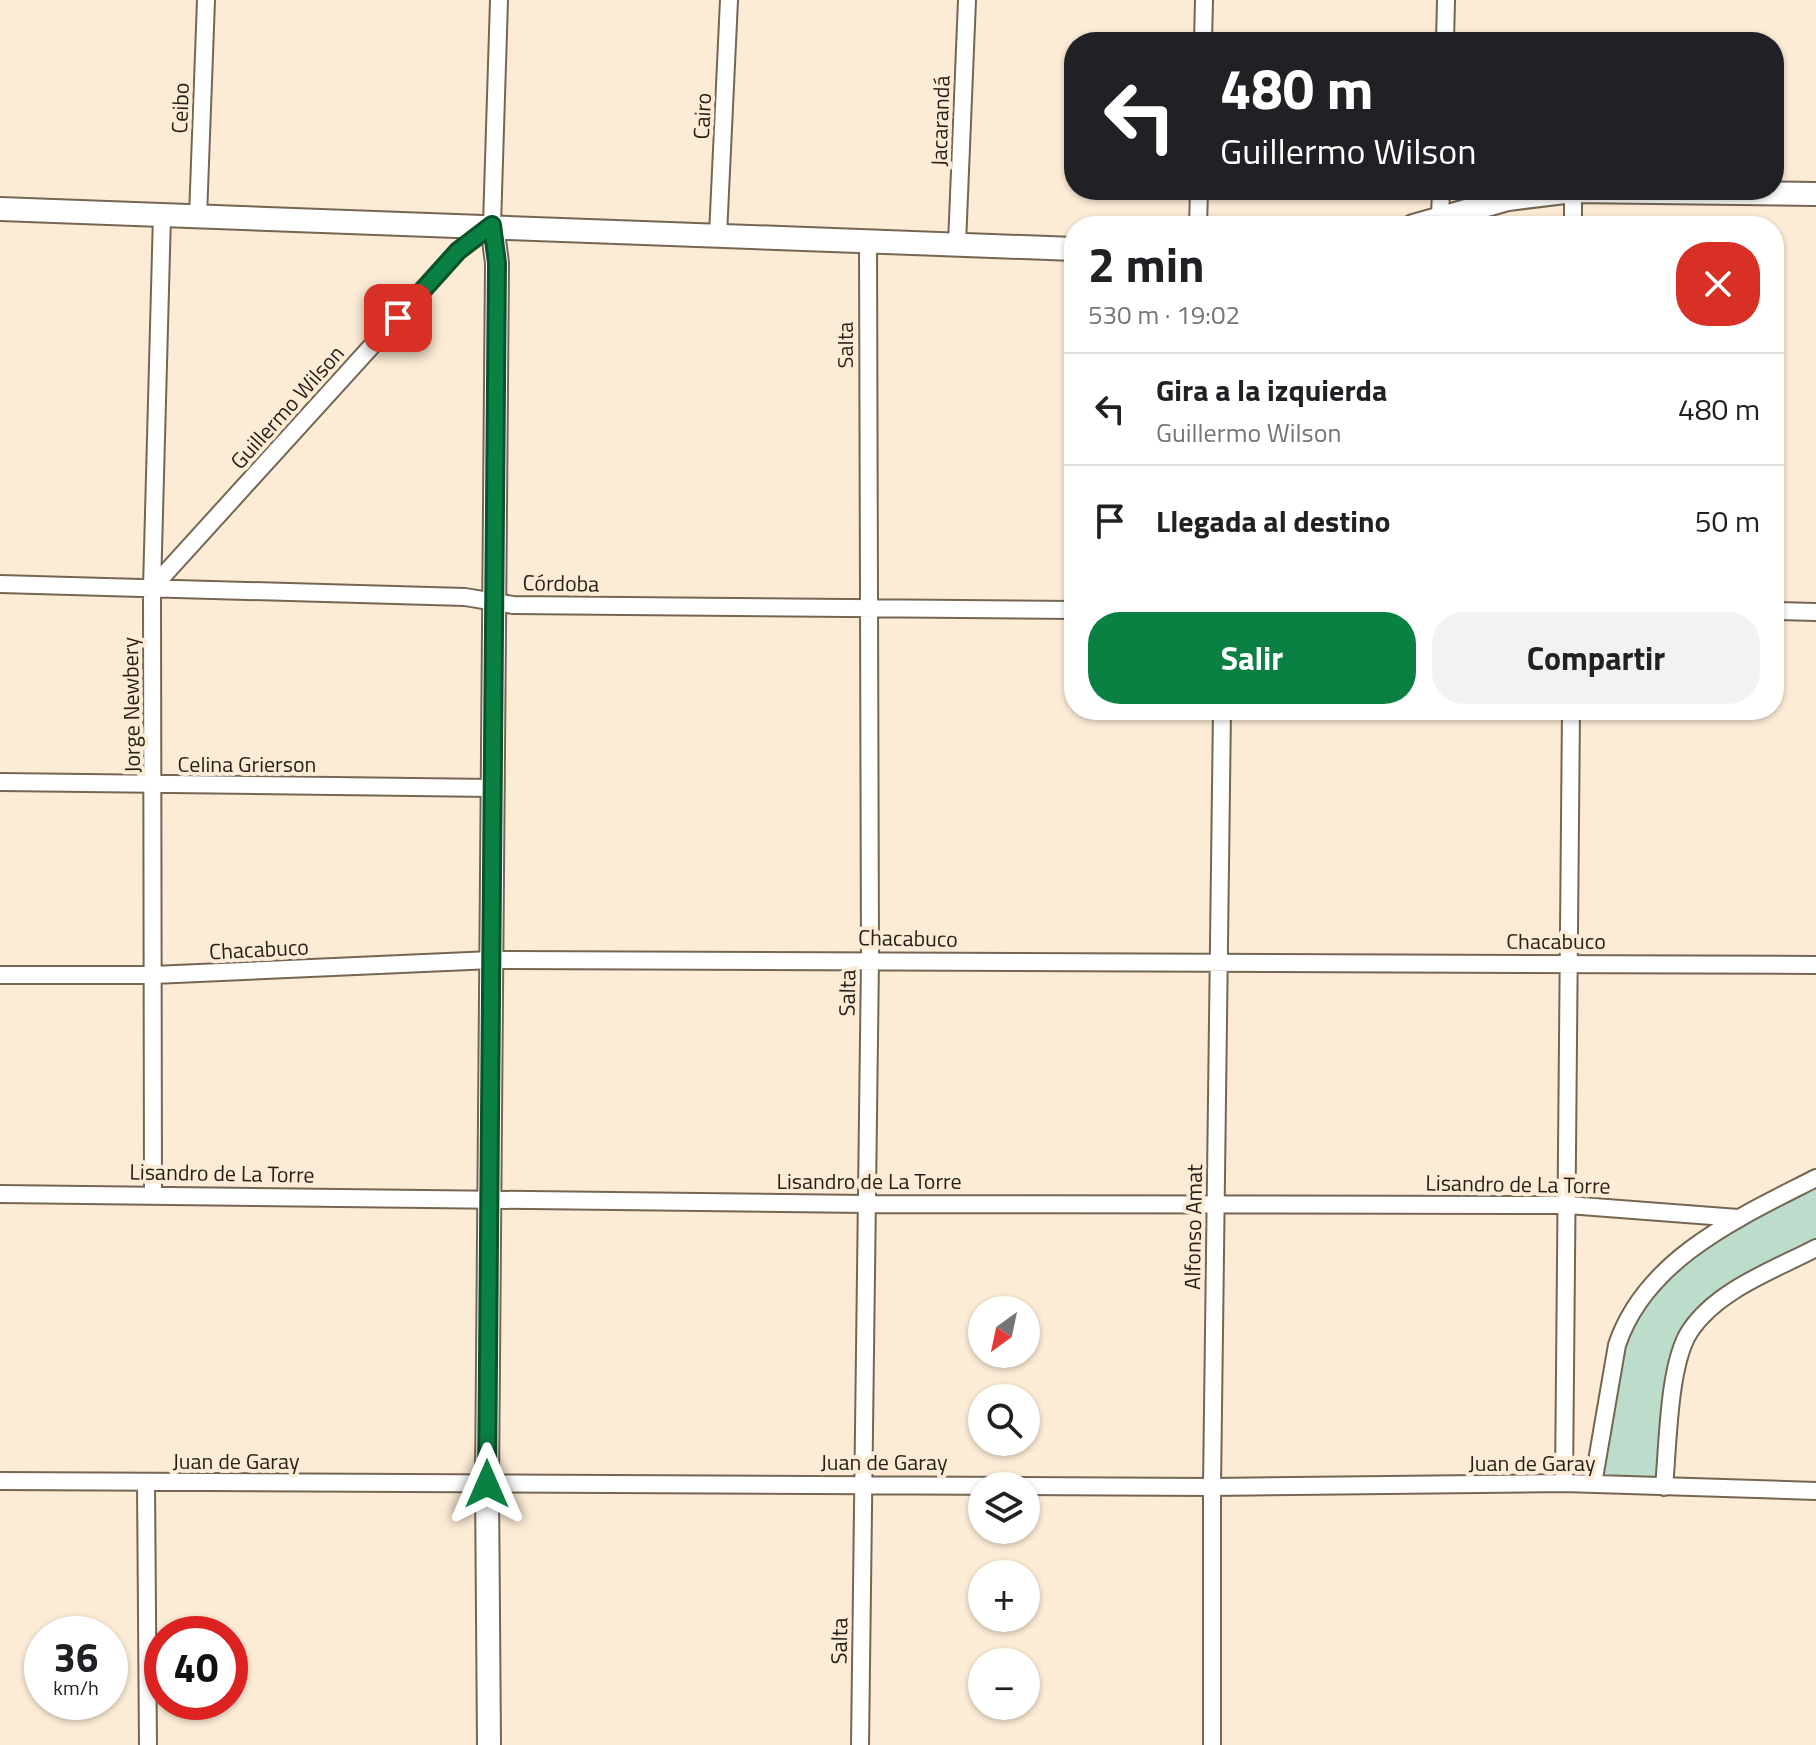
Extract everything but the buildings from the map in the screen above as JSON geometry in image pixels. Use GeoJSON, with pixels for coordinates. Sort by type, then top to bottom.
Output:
{"type":"FeatureCollection","features":[{"type":"Feature","properties":{"kind":"street","name":"Ceibo"},"geometry":{"type":"LineString","coordinates":[[198,217],[206,0]]}},
{"type":"Feature","properties":{"kind":"street"},"geometry":{"type":"LineString","coordinates":[[489,1745],[487,1484],[497,263],[492,225],[499,0]]}},
{"type":"Feature","properties":{"kind":"street","name":"Cairo"},"geometry":{"type":"LineString","coordinates":[[718,235],[729,0]]}},
{"type":"Feature","properties":{"kind":"street","name":"Jacarandá"},"geometry":{"type":"LineString","coordinates":[[957,244],[967,0]]}},
{"type":"Feature","properties":{"kind":"street"},"geometry":{"type":"LineString","coordinates":[[1203,32],[1204,0]]}},
{"type":"Feature","properties":{"kind":"street"},"geometry":{"type":"LineString","coordinates":[[1445,32],[1446,0]]}},
{"type":"Feature","properties":{"kind":"street"},"geometry":{"type":"LineString","coordinates":[[1784,194],[1816,194]]}},
{"type":"Feature","properties":{"kind":"street"},"geometry":{"type":"LineString","coordinates":[[1444,216],[1512,200]]}},
{"type":"Feature","properties":{"kind":"street"},"geometry":{"type":"LineString","coordinates":[[0,209],[1064,249]]}},
{"type":"Feature","properties":{"kind":"street","name":"Jorge Newbery"},"geometry":{"type":"LineString","coordinates":[[153,1193],[152,588],[162,215]]}},
{"type":"Feature","properties":{"kind":"street","name":"Guillermo Wilson"},"geometry":{"type":"LineString","coordinates":[[152,588],[458,251],[492,225]]}},
{"type":"Feature","properties":{"kind":"street","name":"Salta"},"geometry":{"type":"LineString","coordinates":[[860,1745],[870,959],[866,609],[868,241]]}},
{"type":"Feature","properties":{"kind":"street","name":"Córdoba"},"geometry":{"type":"LineString","coordinates":[[0,584],[465,597],[494,602],[1064,610]]}},
{"type":"Feature","properties":{"kind":"street"},"geometry":{"type":"LineString","coordinates":[[1784,611],[1816,612]]}},
{"type":"Feature","properties":{"kind":"street","name":"Alfonso Amat"},"geometry":{"type":"LineString","coordinates":[[1212,1745],[1212,1487],[1222,720]]}},
{"type":"Feature","properties":{"kind":"street"},"geometry":{"type":"LineString","coordinates":[[1564,1483],[1571,720]]}},
{"type":"Feature","properties":{"kind":"street","name":"Celina Grierson"},"geometry":{"type":"LineString","coordinates":[[0,782],[493,788]]}},
{"type":"Feature","properties":{"kind":"street","name":"Chacabuco"},"geometry":{"type":"LineString","coordinates":[[0,975],[153,975],[492,960],[870,959],[1816,965]]}},
{"type":"Feature","properties":{"kind":"street"},"geometry":{"type":"LineString","coordinates":[[1593,1484],[1611,1372],[1622,1330],[1635,1305],[1660,1276],[1738,1218],[1816,1178]]}},
{"type":"Feature","properties":{"kind":"street","name":"Lisandro de La Torre"},"geometry":{"type":"LineString","coordinates":[[0,1194],[153,1193],[866,1204],[1216,1202],[1568,1205],[1738,1218]]}},
{"type":"Feature","properties":{"kind":"street"},"geometry":{"type":"LineString","coordinates":[[1664,1487],[1677,1360],[1689,1333],[1701,1317],[1736,1289],[1816,1248]]}},
{"type":"Feature","properties":{"kind":"street","name":"Juan de Garay"},"geometry":{"type":"LineString","coordinates":[[0,1481],[1212,1487],[1564,1483],[1816,1491]]}},
{"type":"Feature","properties":{"kind":"street"},"geometry":{"type":"LineString","coordinates":[[146,1483],[148,1745]]}},
{"type":"Feature","properties":{"kind":"green space"},"geometry":{"type":"Polygon","coordinates":[[[1816,1178],[1816,1248],[1736,1289],[1689,1333],[1664,1487],[1593,1484],[1613,1358],[1660,1276],[1816,1178]]]}},
{"type":"Feature","properties":{"kind":"route"},"geometry":{"type":"LineString","coordinates":[[398,318],[458,251],[492,225],[497,263],[487,1484]]}}]}
